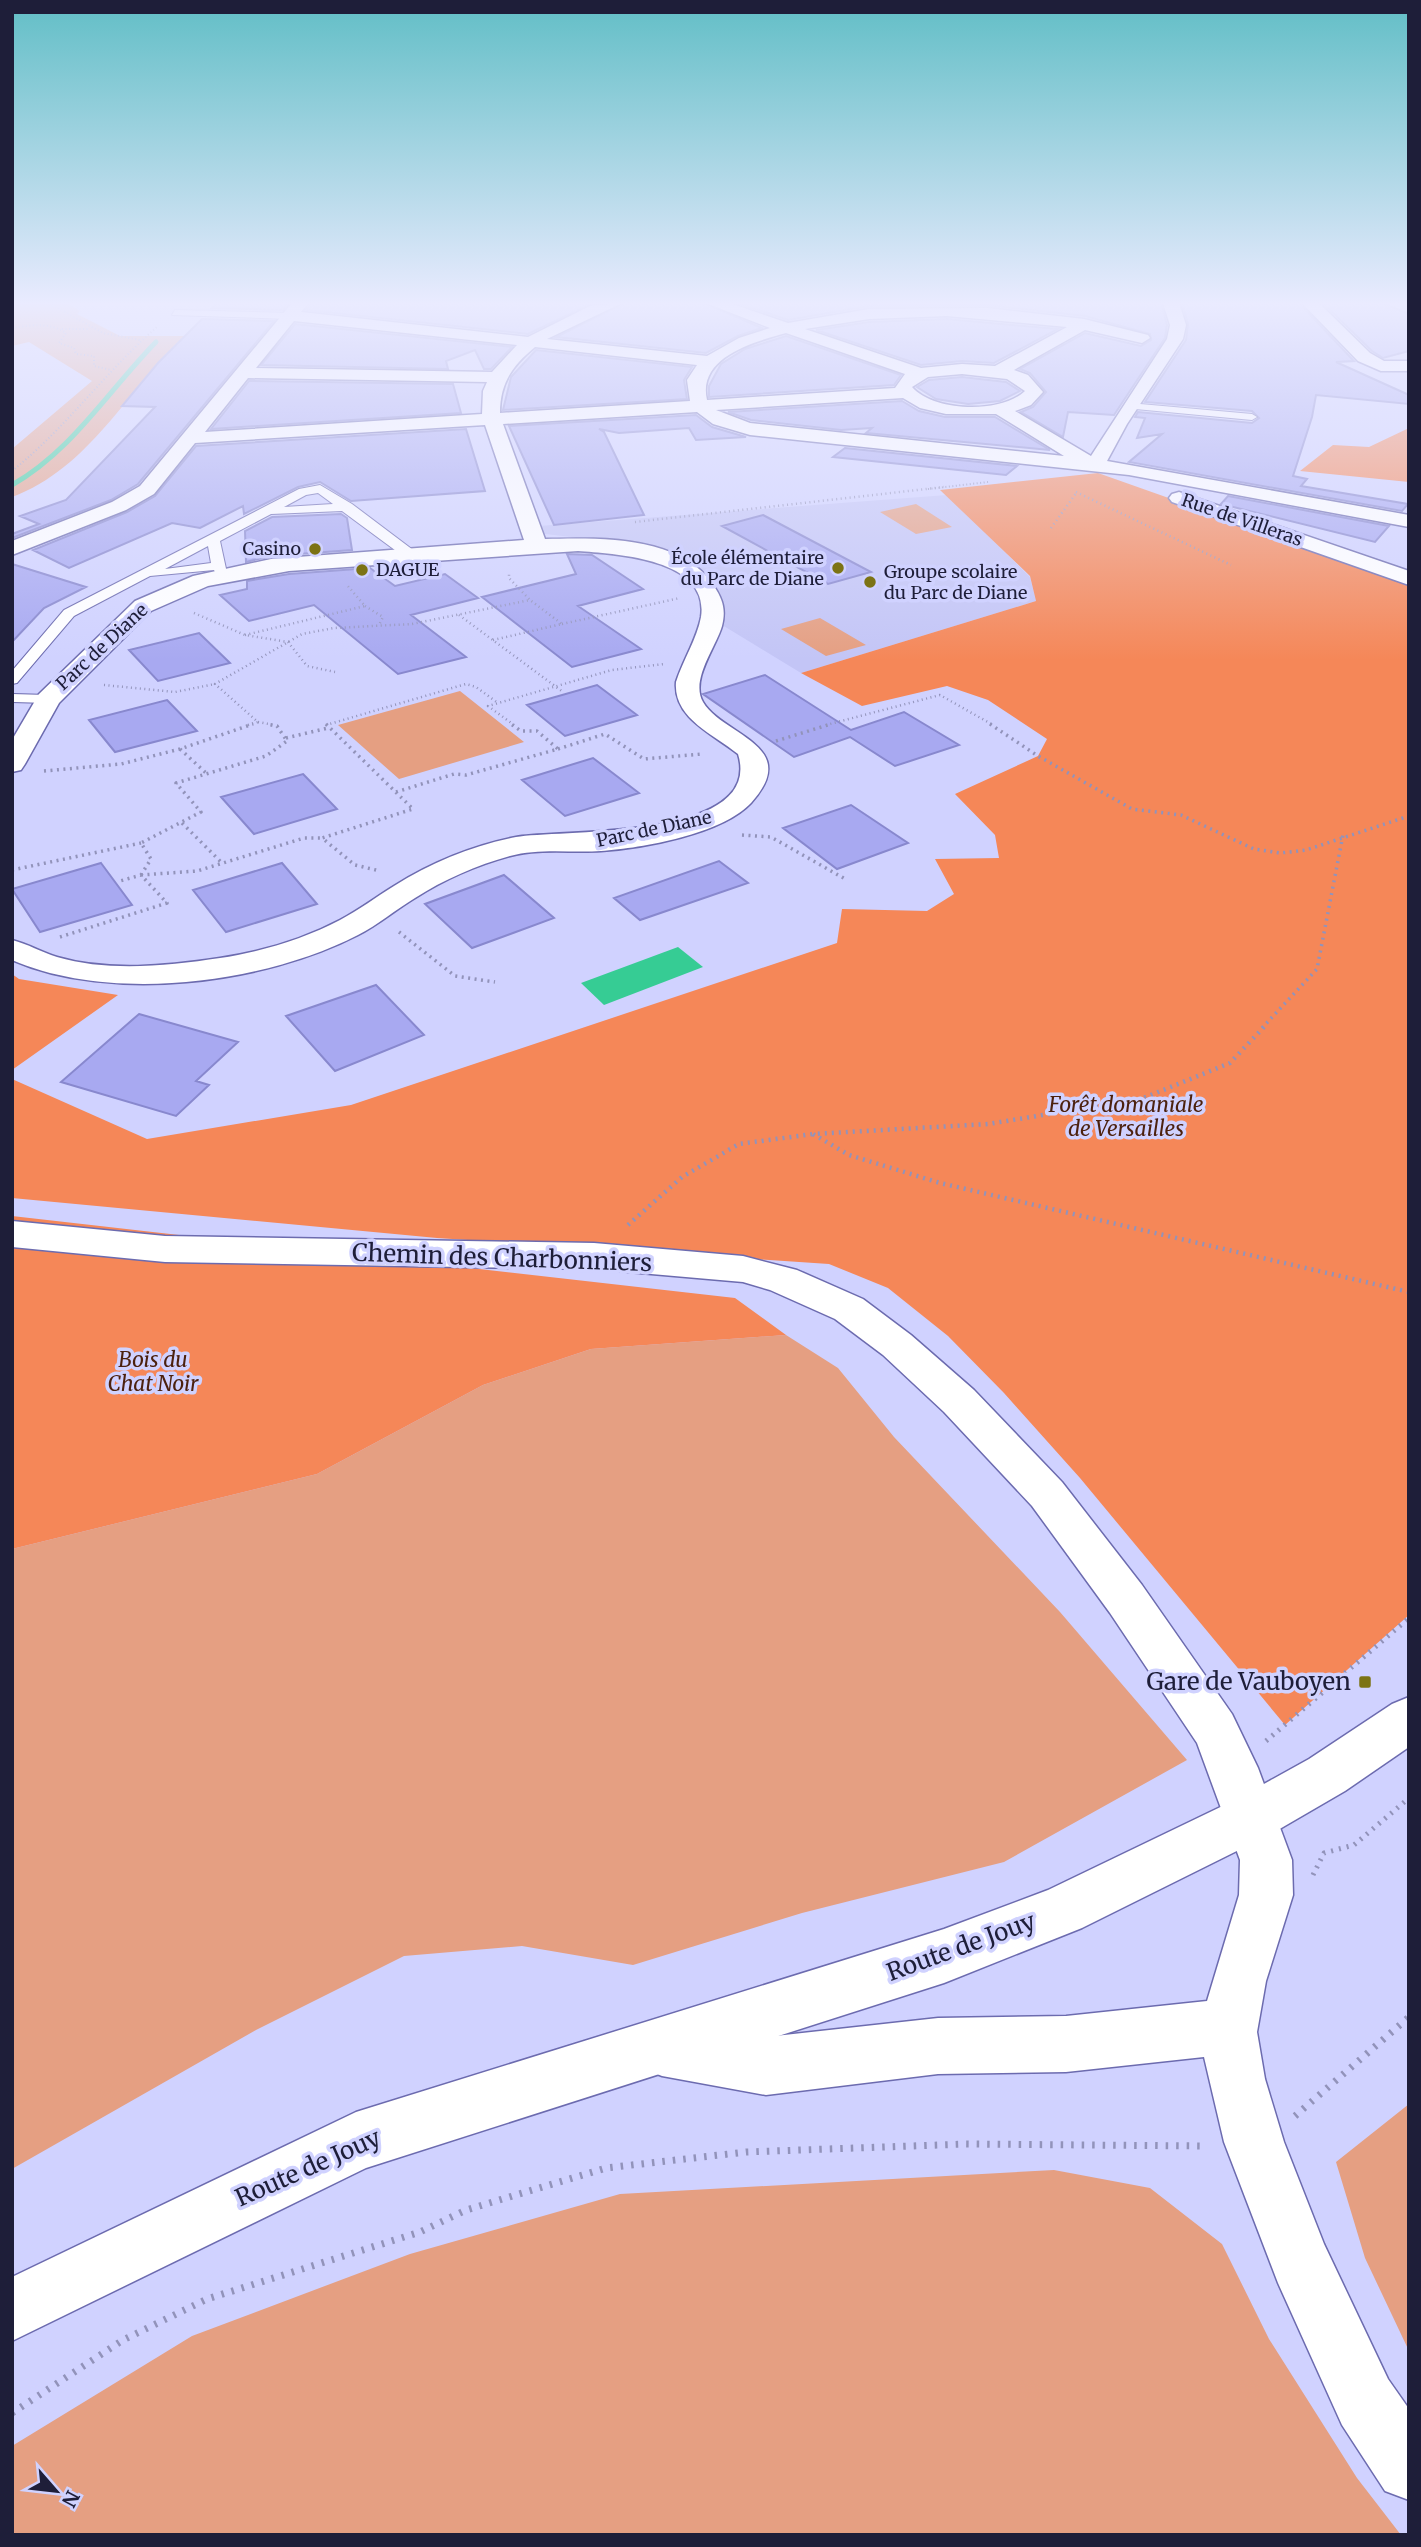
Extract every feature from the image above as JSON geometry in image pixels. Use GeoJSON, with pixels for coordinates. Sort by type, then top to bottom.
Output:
{"type":"FeatureCollection","features":[{"type":"Feature","properties":{"kind":"street"},"geometry":{"type":"LineString","coordinates":[[12,549],[134,498],[156,482],[204,422]]}},
{"type":"Feature","properties":{"kind":"street"},"geometry":{"type":"LineString","coordinates":[[191,438],[434,422]]}},
{"type":"Feature","properties":{"kind":"street"},"geometry":{"type":"LineString","coordinates":[[493,422],[536,544]]}},
{"type":"Feature","properties":{"kind":"street"},"geometry":{"type":"LineString","coordinates":[[726,422],[760,431],[1095,466]]}},
{"type":"Feature","properties":{"kind":"street"},"geometry":{"type":"LineString","coordinates":[[1021,422],[1095,466]]}},
{"type":"Feature","properties":{"kind":"street"},"geometry":{"type":"LineString","coordinates":[[1095,466],[1119,422]]}},
{"type":"Feature","properties":{"kind":"street"},"geometry":{"type":"LineString","coordinates":[[978,454],[1008,436],[1063,426]]}},
{"type":"Feature","properties":{"kind":"street"},"geometry":{"type":"LineString","coordinates":[[1092,426],[1116,427]]}},
{"type":"Feature","properties":{"kind":"street","name":"Rue de Villeras"},"geometry":{"type":"LineString","coordinates":[[1095,466],[1125,472],[1180,499],[1409,578]]}},
{"type":"Feature","properties":{"kind":"street"},"geometry":{"type":"LineString","coordinates":[[1125,472],[1409,521]]}},
{"type":"Feature","properties":{"kind":"street","name":"Parc de Diane"},"geometry":{"type":"LineString","coordinates":[[12,764],[48,699],[143,606],[221,571],[536,544],[600,545],[662,557],[677,562],[694,574],[712,601],[708,639],[687,679],[686,693],[692,705],[738,740],[753,757],[753,777],[747,793],[716,817],[606,842],[510,846],[412,887],[377,913],[340,932],[256,961],[190,971],[122,976],[96,974],[14,951]]}},
{"type":"Feature","properties":{"kind":"street","name":"Chemin des Charbonniers"},"geometry":{"type":"LineString","coordinates":[[12,1234],[164,1249],[594,1256],[743,1269],[783,1280],[849,1309],[897,1345],[959,1401],[1047,1494],[1126,1599],[1215,1729],[1243,1792],[1266,1860],[1266,1895],[1238,1981],[1229,2032],[1236,2079],[1254,2142],[1300,2261],[1360,2391],[1409,2467]]}},
{"type":"Feature","properties":{"kind":"street","name":"Route de Jouy"},"geometry":{"type":"LineString","coordinates":[[12,2310],[356,2142],[944,1956],[1063,1910],[1243,1792],[1327,1775],[1409,1719]]}},
{"type":"Feature","properties":{"kind":"street","name":"Route de Jouy"},"geometry":{"type":"LineString","coordinates":[[657,2047],[766,2066],[939,2046],[1066,2044],[1196,2028],[1229,2032]]}},
{"type":"Feature","properties":{"kind":"lane"},"geometry":{"type":"LineString","coordinates":[[12,680],[69,613],[303,492],[320,488],[412,556]]}},
{"type":"Feature","properties":{"kind":"lane"},"geometry":{"type":"LineString","coordinates":[[263,512],[348,507]]}},
{"type":"Feature","properties":{"kind":"lane"},"geometry":{"type":"LineString","coordinates":[[138,576],[221,571],[213,539]]}},
{"type":"Feature","properties":{"kind":"lane"},"geometry":{"type":"LineString","coordinates":[[12,698],[48,699]]}},
{"type":"Feature","properties":{"kind":"path"},"geometry":{"type":"LineString","coordinates":[[12,471],[45,444],[65,422]]}},
{"type":"Feature","properties":{"kind":"path"},"geometry":{"type":"LineString","coordinates":[[630,523],[997,481]]}},
{"type":"Feature","properties":{"kind":"path"},"geometry":{"type":"LineString","coordinates":[[1051,528],[1076,492],[1231,565]]}},
{"type":"Feature","properties":{"kind":"path"},"geometry":{"type":"LineString","coordinates":[[309,562],[316,570],[334,569],[365,606],[383,617],[379,626]]}},
{"type":"Feature","properties":{"kind":"path"},"geometry":{"type":"LineString","coordinates":[[518,569],[509,572],[509,578],[530,600],[562,624]]}},
{"type":"Feature","properties":{"kind":"path"},"geometry":{"type":"LineString","coordinates":[[493,640],[652,602],[709,595]]}},
{"type":"Feature","properties":{"kind":"path"},"geometry":{"type":"LineString","coordinates":[[163,596],[203,618],[245,635],[288,642],[307,666],[335,672]]}},
{"type":"Feature","properties":{"kind":"path"},"geometry":{"type":"LineString","coordinates":[[66,679],[175,692],[215,684],[302,634],[334,628],[412,624],[530,600]]}},
{"type":"Feature","properties":{"kind":"path"},"geometry":{"type":"LineString","coordinates":[[245,635],[365,606]]}},
{"type":"Feature","properties":{"kind":"path"},"geometry":{"type":"LineString","coordinates":[[458,614],[563,692]]}},
{"type":"Feature","properties":{"kind":"path"},"geometry":{"type":"LineString","coordinates":[[396,792],[558,749],[537,731],[521,731],[488,706],[612,670],[697,660]]}},
{"type":"Feature","properties":{"kind":"path"},"geometry":{"type":"LineString","coordinates":[[12,870],[141,843],[201,812],[176,783],[266,756],[287,741],[277,726],[258,722],[215,684]]}},
{"type":"Feature","properties":{"kind":"path"},"geometry":{"type":"LineString","coordinates":[[120,881],[141,875],[197,872],[304,838],[322,838],[413,809],[325,724],[466,684],[476,687],[498,703]]}},
{"type":"Feature","properties":{"kind":"path"},"geometry":{"type":"LineString","coordinates":[[865,713],[940,695],[1010,735],[1038,756],[1132,809],[1181,816],[1254,849],[1280,853],[1306,850],[1343,835],[1409,816]]}},
{"type":"Feature","properties":{"kind":"path"},"geometry":{"type":"LineString","coordinates":[[39,771],[121,764],[180,749],[258,722]]}},
{"type":"Feature","properties":{"kind":"path"},"geometry":{"type":"LineString","coordinates":[[285,738],[329,728]]}},
{"type":"Feature","properties":{"kind":"path"},"geometry":{"type":"LineString","coordinates":[[180,749],[207,774]]}},
{"type":"Feature","properties":{"kind":"path"},"geometry":{"type":"LineString","coordinates":[[716,817],[743,835],[771,837],[848,880]]}},
{"type":"Feature","properties":{"kind":"path"},"geometry":{"type":"LineString","coordinates":[[182,823],[222,863]]}},
{"type":"Feature","properties":{"kind":"path"},"geometry":{"type":"LineString","coordinates":[[594,1256],[682,1177],[739,1144],[813,1134],[988,1124],[1141,1099],[1230,1063],[1317,969],[1343,835]]}},
{"type":"Feature","properties":{"kind":"path"},"geometry":{"type":"LineString","coordinates":[[322,838],[355,865],[379,871],[412,887]]}},
{"type":"Feature","properties":{"kind":"path"},"geometry":{"type":"LineString","coordinates":[[141,843],[151,859],[141,875]]}},
{"type":"Feature","properties":{"kind":"path"},"geometry":{"type":"LineString","coordinates":[[14,951],[167,903],[141,875]]}},
{"type":"Feature","properties":{"kind":"path"},"geometry":{"type":"LineString","coordinates":[[377,913],[455,976],[495,982]]}},
{"type":"Feature","properties":{"kind":"path"},"geometry":{"type":"LineString","coordinates":[[813,1134],[849,1155],[940,1183],[1409,1292]]}},
{"type":"Feature","properties":{"kind":"path"},"geometry":{"type":"LineString","coordinates":[[1243,1792],[1409,1618]]}},
{"type":"Feature","properties":{"kind":"path"},"geometry":{"type":"LineString","coordinates":[[1307,1887],[1324,1853],[1354,1846],[1409,1798]]}},
{"type":"Feature","properties":{"kind":"path"},"geometry":{"type":"LineString","coordinates":[[12,2413],[123,2340],[207,2299],[420,2232],[466,2210],[607,2168],[746,2152],[966,2144],[1228,2147],[1254,2142],[1287,2123],[1409,2017]]}},
{"type":"Feature","properties":{"kind":"shaded area"},"geometry":{"type":"Polygon","coordinates":[[[44,422],[110,422],[64,467],[39,484],[12,497],[12,449],[44,422]]]}},
{"type":"Feature","properties":{"kind":"shaded area","name":"Groupe scolaire du Parc de Diane"},"geometry":{"type":"Polygon","coordinates":[[[947,495],[1030,577],[1036,601],[801,673],[714,620],[713,588],[639,545],[537,533],[539,526],[947,495]]]}},
{"type":"Feature","properties":{"kind":"shaded area"},"geometry":{"type":"Polygon","coordinates":[[[916,504],[952,527],[916,534],[880,512],[916,504]]]}},
{"type":"Feature","properties":{"kind":"shaded area"},"geometry":{"type":"Polygon","coordinates":[[[820,618],[866,645],[826,656],[781,629],[820,618]]]}},
{"type":"Feature","properties":{"kind":"shaded area"},"geometry":{"type":"Polygon","coordinates":[[[460,691],[524,742],[399,779],[338,725],[460,691]]]}},
{"type":"Feature","properties":{"kind":"shaded area"},"geometry":{"type":"Polygon","coordinates":[[[678,947],[703,967],[604,1005],[581,983],[678,947]]]}},
{"type":"Feature","properties":{"kind":"shaded area"},"geometry":{"type":"Polygon","coordinates":[[[786,1335],[838,1368],[894,1437],[1060,1612],[1187,1760],[1004,1862],[802,1913],[633,1965],[522,1946],[404,1956],[256,2030],[12,2169],[12,1549],[317,1474],[483,1385],[591,1349],[786,1335]]]}},
{"type":"Feature","properties":{"kind":"shaded area"},"geometry":{"type":"Polygon","coordinates":[[[1409,2104],[1409,2351],[1365,2258],[1336,2162],[1409,2104]]]}},
{"type":"Feature","properties":{"kind":"shaded area"},"geometry":{"type":"Polygon","coordinates":[[[1054,2170],[1150,2188],[1222,2244],[1269,2339],[1357,2478],[1401,2535],[12,2535],[12,2446],[192,2336],[410,2254],[620,2194],[1054,2170]]]}},
{"type":"Feature","properties":{"kind":"green space"},"geometry":{"type":"Polygon","coordinates":[[[1409,428],[1409,482],[1300,471],[1333,445],[1369,447],[1409,428]]]}},
{"type":"Feature","properties":{"kind":"green space","name":"Forêt domaniale de Versailles"},"geometry":{"type":"Polygon","coordinates":[[[1098,473],[1409,583],[1409,1615],[1285,1725],[1080,1478],[1004,1393],[948,1336],[888,1288],[829,1264],[437,1238],[12,1198],[12,1079],[147,1139],[351,1105],[837,943],[842,909],[927,911],[954,894],[935,859],[999,858],[995,835],[955,794],[1038,756],[1047,739],[988,700],[947,686],[862,706],[801,673],[1036,601],[1030,576],[940,490],[1098,473]]]}},
{"type":"Feature","properties":{"kind":"green space"},"geometry":{"type":"Polygon","coordinates":[[[12,974],[19,979],[118,995],[12,1070],[12,974]]]}},
{"type":"Feature","properties":{"kind":"green space","name":"Bois du Chat Noir"},"geometry":{"type":"Polygon","coordinates":[[[12,1216],[735,1298],[786,1335],[591,1349],[483,1385],[317,1474],[12,1549],[12,1216]]]}},
{"type":"Feature","properties":{"kind":"building"},"geometry":{"type":"Polygon","coordinates":[[[141,422],[190,422],[138,484],[111,500],[12,538],[12,534],[39,524],[20,516],[66,500],[141,422]]]}},
{"type":"Feature","properties":{"kind":"building"},"geometry":{"type":"Polygon","coordinates":[[[217,422],[323,422],[211,429],[217,422]]]}},
{"type":"Feature","properties":{"kind":"building"},"geometry":{"type":"Polygon","coordinates":[[[579,422],[705,422],[712,427],[746,437],[696,440],[689,428],[619,433],[599,429],[604,432],[644,515],[554,525],[509,426],[579,422]]]}},
{"type":"Feature","properties":{"kind":"building"},"geometry":{"type":"Polygon","coordinates":[[[768,422],[1003,422],[1050,450],[866,433],[872,428],[841,430],[768,422]]]}},
{"type":"Feature","properties":{"kind":"building"},"geometry":{"type":"Polygon","coordinates":[[[1038,422],[1066,422],[1063,437],[1038,422]]]}},
{"type":"Feature","properties":{"kind":"building"},"geometry":{"type":"Polygon","coordinates":[[[1143,422],[1310,422],[1293,476],[1307,479],[1301,486],[1408,504],[1402,511],[1129,462],[1162,434],[1137,438],[1143,422]]]}},
{"type":"Feature","properties":{"kind":"building"},"geometry":{"type":"Polygon","coordinates":[[[466,429],[485,491],[351,501],[320,482],[298,487],[244,514],[243,506],[200,528],[172,523],[69,568],[33,550],[127,512],[155,496],[196,446],[466,429]]]}},
{"type":"Feature","properties":{"kind":"building"},"geometry":{"type":"Polygon","coordinates":[[[845,448],[1017,466],[1006,475],[833,457],[845,448]]]}},
{"type":"Feature","properties":{"kind":"building"},"geometry":{"type":"Polygon","coordinates":[[[1228,496],[1389,526],[1375,542],[1221,504],[1228,496]]]}},
{"type":"Feature","properties":{"kind":"building"},"geometry":{"type":"Polygon","coordinates":[[[341,514],[347,518],[352,550],[271,556],[246,562],[245,531],[272,517],[341,514]]]}},
{"type":"Feature","properties":{"kind":"building"},"geometry":{"type":"Polygon","coordinates":[[[763,515],[871,572],[828,584],[722,526],[763,515]]]}},
{"type":"Feature","properties":{"kind":"building"},"geometry":{"type":"Polygon","coordinates":[[[567,554],[592,555],[643,589],[578,606],[641,649],[572,667],[482,597],[576,574],[567,554]]]}},
{"type":"Feature","properties":{"kind":"building"},"geometry":{"type":"Polygon","coordinates":[[[12,564],[86,587],[44,608],[12,642],[12,564]]]}},
{"type":"Feature","properties":{"kind":"building"},"geometry":{"type":"Polygon","coordinates":[[[370,568],[395,586],[445,574],[478,598],[411,615],[466,657],[398,674],[314,605],[249,621],[220,595],[247,589],[247,581],[289,574],[370,568]]]}},
{"type":"Feature","properties":{"kind":"building"},"geometry":{"type":"Polygon","coordinates":[[[199,633],[230,663],[158,681],[129,650],[199,633]]]}},
{"type":"Feature","properties":{"kind":"building"},"geometry":{"type":"Polygon","coordinates":[[[765,675],[851,730],[904,712],[959,745],[895,766],[850,737],[794,757],[703,694],[765,675]]]}},
{"type":"Feature","properties":{"kind":"building"},"geometry":{"type":"Polygon","coordinates":[[[597,685],[637,715],[565,736],[527,705],[597,685]]]}},
{"type":"Feature","properties":{"kind":"building"},"geometry":{"type":"Polygon","coordinates":[[[167,700],[197,731],[115,752],[89,720],[167,700]]]}},
{"type":"Feature","properties":{"kind":"building"},"geometry":{"type":"Polygon","coordinates":[[[593,758],[639,793],[565,816],[522,780],[593,758]]]}},
{"type":"Feature","properties":{"kind":"building"},"geometry":{"type":"Polygon","coordinates":[[[303,774],[337,809],[254,834],[221,797],[303,774]]]}},
{"type":"Feature","properties":{"kind":"building"},"geometry":{"type":"Polygon","coordinates":[[[851,805],[908,843],[837,869],[783,828],[851,805]]]}},
{"type":"Feature","properties":{"kind":"building"},"geometry":{"type":"Polygon","coordinates":[[[719,861],[748,883],[640,920],[614,898],[719,861]]]}},
{"type":"Feature","properties":{"kind":"building"},"geometry":{"type":"Polygon","coordinates":[[[101,863],[132,905],[40,932],[12,889],[101,863]]]}},
{"type":"Feature","properties":{"kind":"building"},"geometry":{"type":"Polygon","coordinates":[[[282,863],[317,904],[226,932],[193,890],[282,863]]]}},
{"type":"Feature","properties":{"kind":"building"},"geometry":{"type":"Polygon","coordinates":[[[504,875],[554,918],[472,948],[425,904],[504,875]]]}},
{"type":"Feature","properties":{"kind":"building"},"geometry":{"type":"Polygon","coordinates":[[[376,985],[424,1035],[335,1071],[286,1016],[376,985]]]}},
{"type":"Feature","properties":{"kind":"building"},"geometry":{"type":"Polygon","coordinates":[[[139,1014],[238,1042],[196,1081],[209,1085],[176,1116],[61,1082],[139,1014]]]}},
{"type":"Feature","properties":{"kind":"waterway"},"geometry":{"type":"LineString","coordinates":[[12,485],[53,455],[85,422]]}},
{"type":"Feature","properties":{"kind":"place","name":"Casino"},"geometry":{"type":"Point","coordinates":[315,549]}},
{"type":"Feature","properties":{"kind":"place","name":"École élémentaire du Parc de Diane"},"geometry":{"type":"Point","coordinates":[838,568]}},
{"type":"Feature","properties":{"kind":"place","name":"DAGUE"},"geometry":{"type":"Point","coordinates":[362,570]}},
{"type":"Feature","properties":{"kind":"place","name":"Groupe scolaire du Parc de Diane"},"geometry":{"type":"Point","coordinates":[870,582]}},
{"type":"Feature","properties":{"kind":"place","name":"Gare de Vauboyen"},"geometry":{"type":"Point","coordinates":[1365,1682]}}]}
